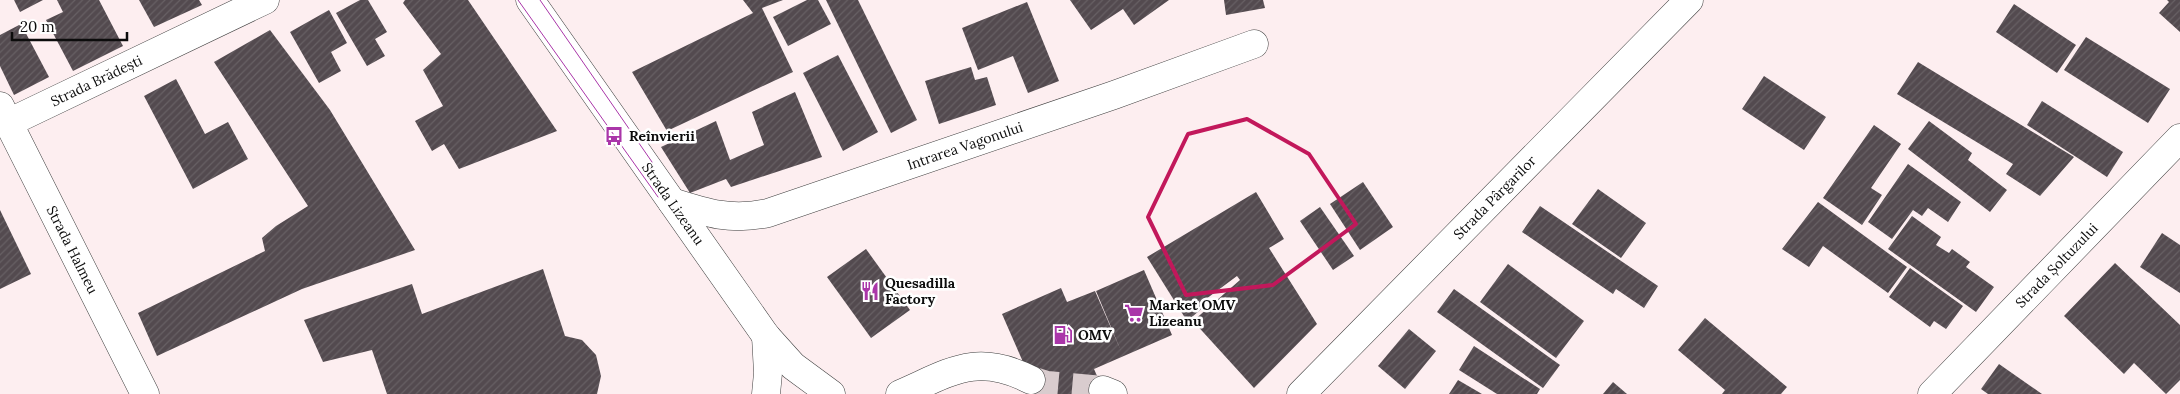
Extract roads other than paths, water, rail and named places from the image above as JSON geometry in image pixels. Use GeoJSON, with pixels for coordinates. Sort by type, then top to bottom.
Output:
{"type":"FeatureCollection","features":[{"type":"Feature","properties":{"kind":"street","name":"Strada Brădești"},"geometry":{"type":"LineString","coordinates":[[4,115],[264,0]]}},
{"type":"Feature","properties":{"kind":"street","name":"Strada Lizeanu"},"geometry":{"type":"LineString","coordinates":[[530,0],[766,336],[793,366],[831,394]]}},
{"type":"Feature","properties":{"kind":"street","name":"Strada Pârgarilor"},"geometry":{"type":"LineString","coordinates":[[1301,394],[1689,0]]}},
{"type":"Feature","properties":{"kind":"street","name":"Intrarea Vagonului"},"geometry":{"type":"LineString","coordinates":[[672,202],[711,214],[733,218],[768,214],[1105,98],[1254,44]]}},
{"type":"Feature","properties":{"kind":"street","name":"Strada Halmeu"},"geometry":{"type":"LineString","coordinates":[[4,115],[145,394]]}},
{"type":"Feature","properties":{"kind":"street","name":"Strada Șoltuzului"},"geometry":{"type":"LineString","coordinates":[[1932,394],[2180,138]]}},
{"type":"Feature","properties":{"kind":"street"},"geometry":{"type":"LineString","coordinates":[[766,336],[768,373],[766,394]]}},
{"type":"Feature","properties":{"kind":"street"},"geometry":{"type":"LineString","coordinates":[[900,394],[967,367],[982,365],[1013,371],[1031,380]]}},
{"type":"Feature","properties":{"kind":"tunnel"},"geometry":{"type":"LineString","coordinates":[[1031,380],[1047,385],[1103,390]]}},
{"type":"Feature","properties":{"kind":"tram line"},"geometry":{"type":"LineString","coordinates":[[518,0],[658,197]]}},
{"type":"Feature","properties":{"kind":"tram line"},"geometry":{"type":"LineString","coordinates":[[540,0],[652,162]]}},
{"type":"Feature","properties":{"kind":"place","name":"Reînvierii"},"geometry":{"type":"Point","coordinates":[614,136]}},
{"type":"Feature","properties":{"kind":"place","name":"Quesadilla Factory"},"geometry":{"type":"Point","coordinates":[870,291]}},
{"type":"Feature","properties":{"kind":"place","name":"Market OMV Lizeanu"},"geometry":{"type":"Point","coordinates":[1134,313]}},
{"type":"Feature","properties":{"kind":"place","name":"OMV"},"geometry":{"type":"Point","coordinates":[1063,335]}}]}
